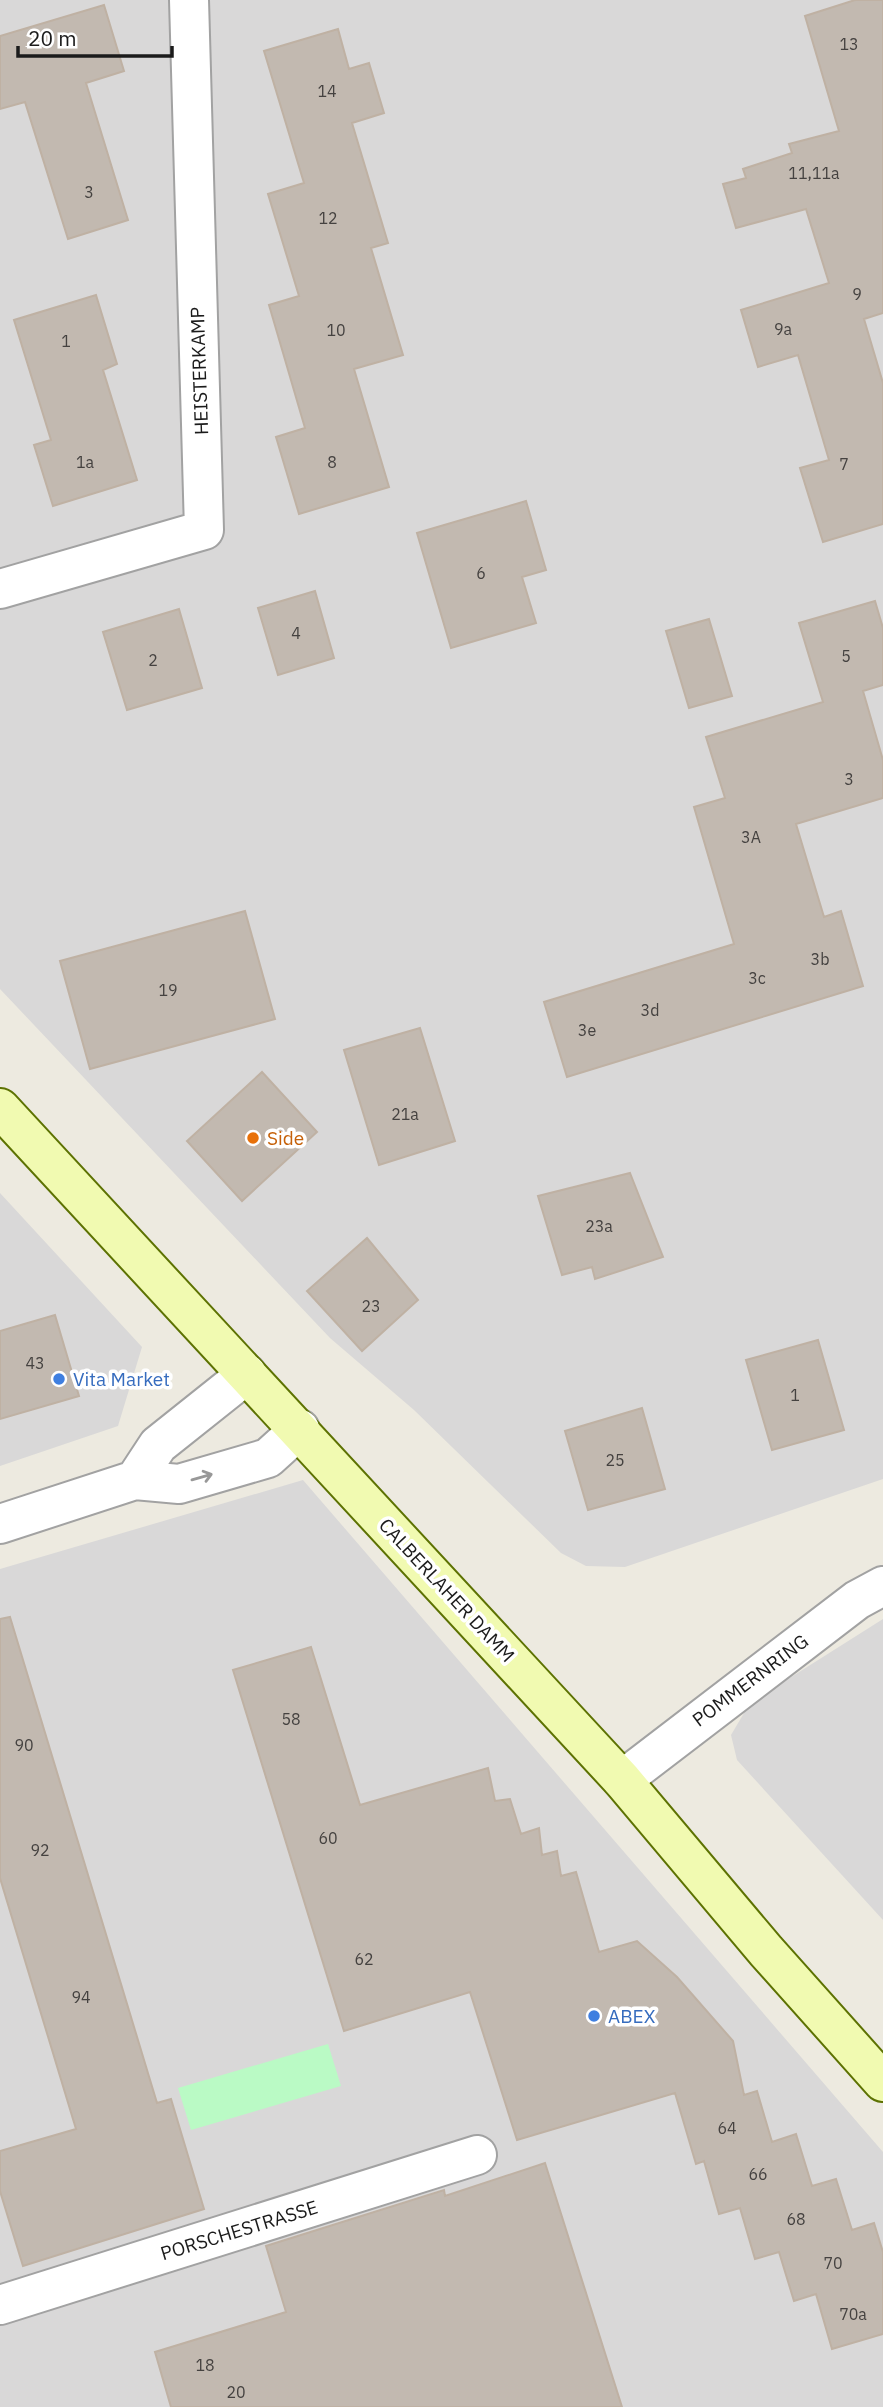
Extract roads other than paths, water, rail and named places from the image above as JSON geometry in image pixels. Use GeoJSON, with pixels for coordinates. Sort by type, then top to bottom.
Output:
{"type":"FeatureCollection","features":[{"type":"Feature","properties":{"kind":"street","name":"HEISTERKAMP"},"geometry":{"type":"LineString","coordinates":[[0,589],[204,530],[189,0]]}},
{"type":"Feature","properties":{"kind":"street","name":"CALBERLAHER DAMM"},"geometry":{"type":"LineString","coordinates":[[0,1108],[300,1429],[622,1780],[766,1951],[883,2081]]}},
{"type":"Feature","properties":{"kind":"street"},"geometry":{"type":"LineString","coordinates":[[135,1480],[158,1446],[247,1374]]}},
{"type":"Feature","properties":{"kind":"street"},"geometry":{"type":"LineString","coordinates":[[0,1524],[135,1480],[179,1484],[268,1458],[300,1429]]}},
{"type":"Feature","properties":{"kind":"street","name":"POMMERNRING"},"geometry":{"type":"LineString","coordinates":[[622,1780],[857,1600],[883,1586]]}},
{"type":"Feature","properties":{"kind":"street","name":"PORSCHESTRASSE"},"geometry":{"type":"LineString","coordinates":[[0,2305],[477,2155]]}},
{"type":"Feature","properties":{"kind":"place","name":"Side"},"geometry":{"type":"Point","coordinates":[253,1138]}},
{"type":"Feature","properties":{"kind":"place","name":"Vita Market"},"geometry":{"type":"Point","coordinates":[59,1379]}},
{"type":"Feature","properties":{"kind":"place","name":"ABEX"},"geometry":{"type":"Point","coordinates":[594,2016]}}]}
